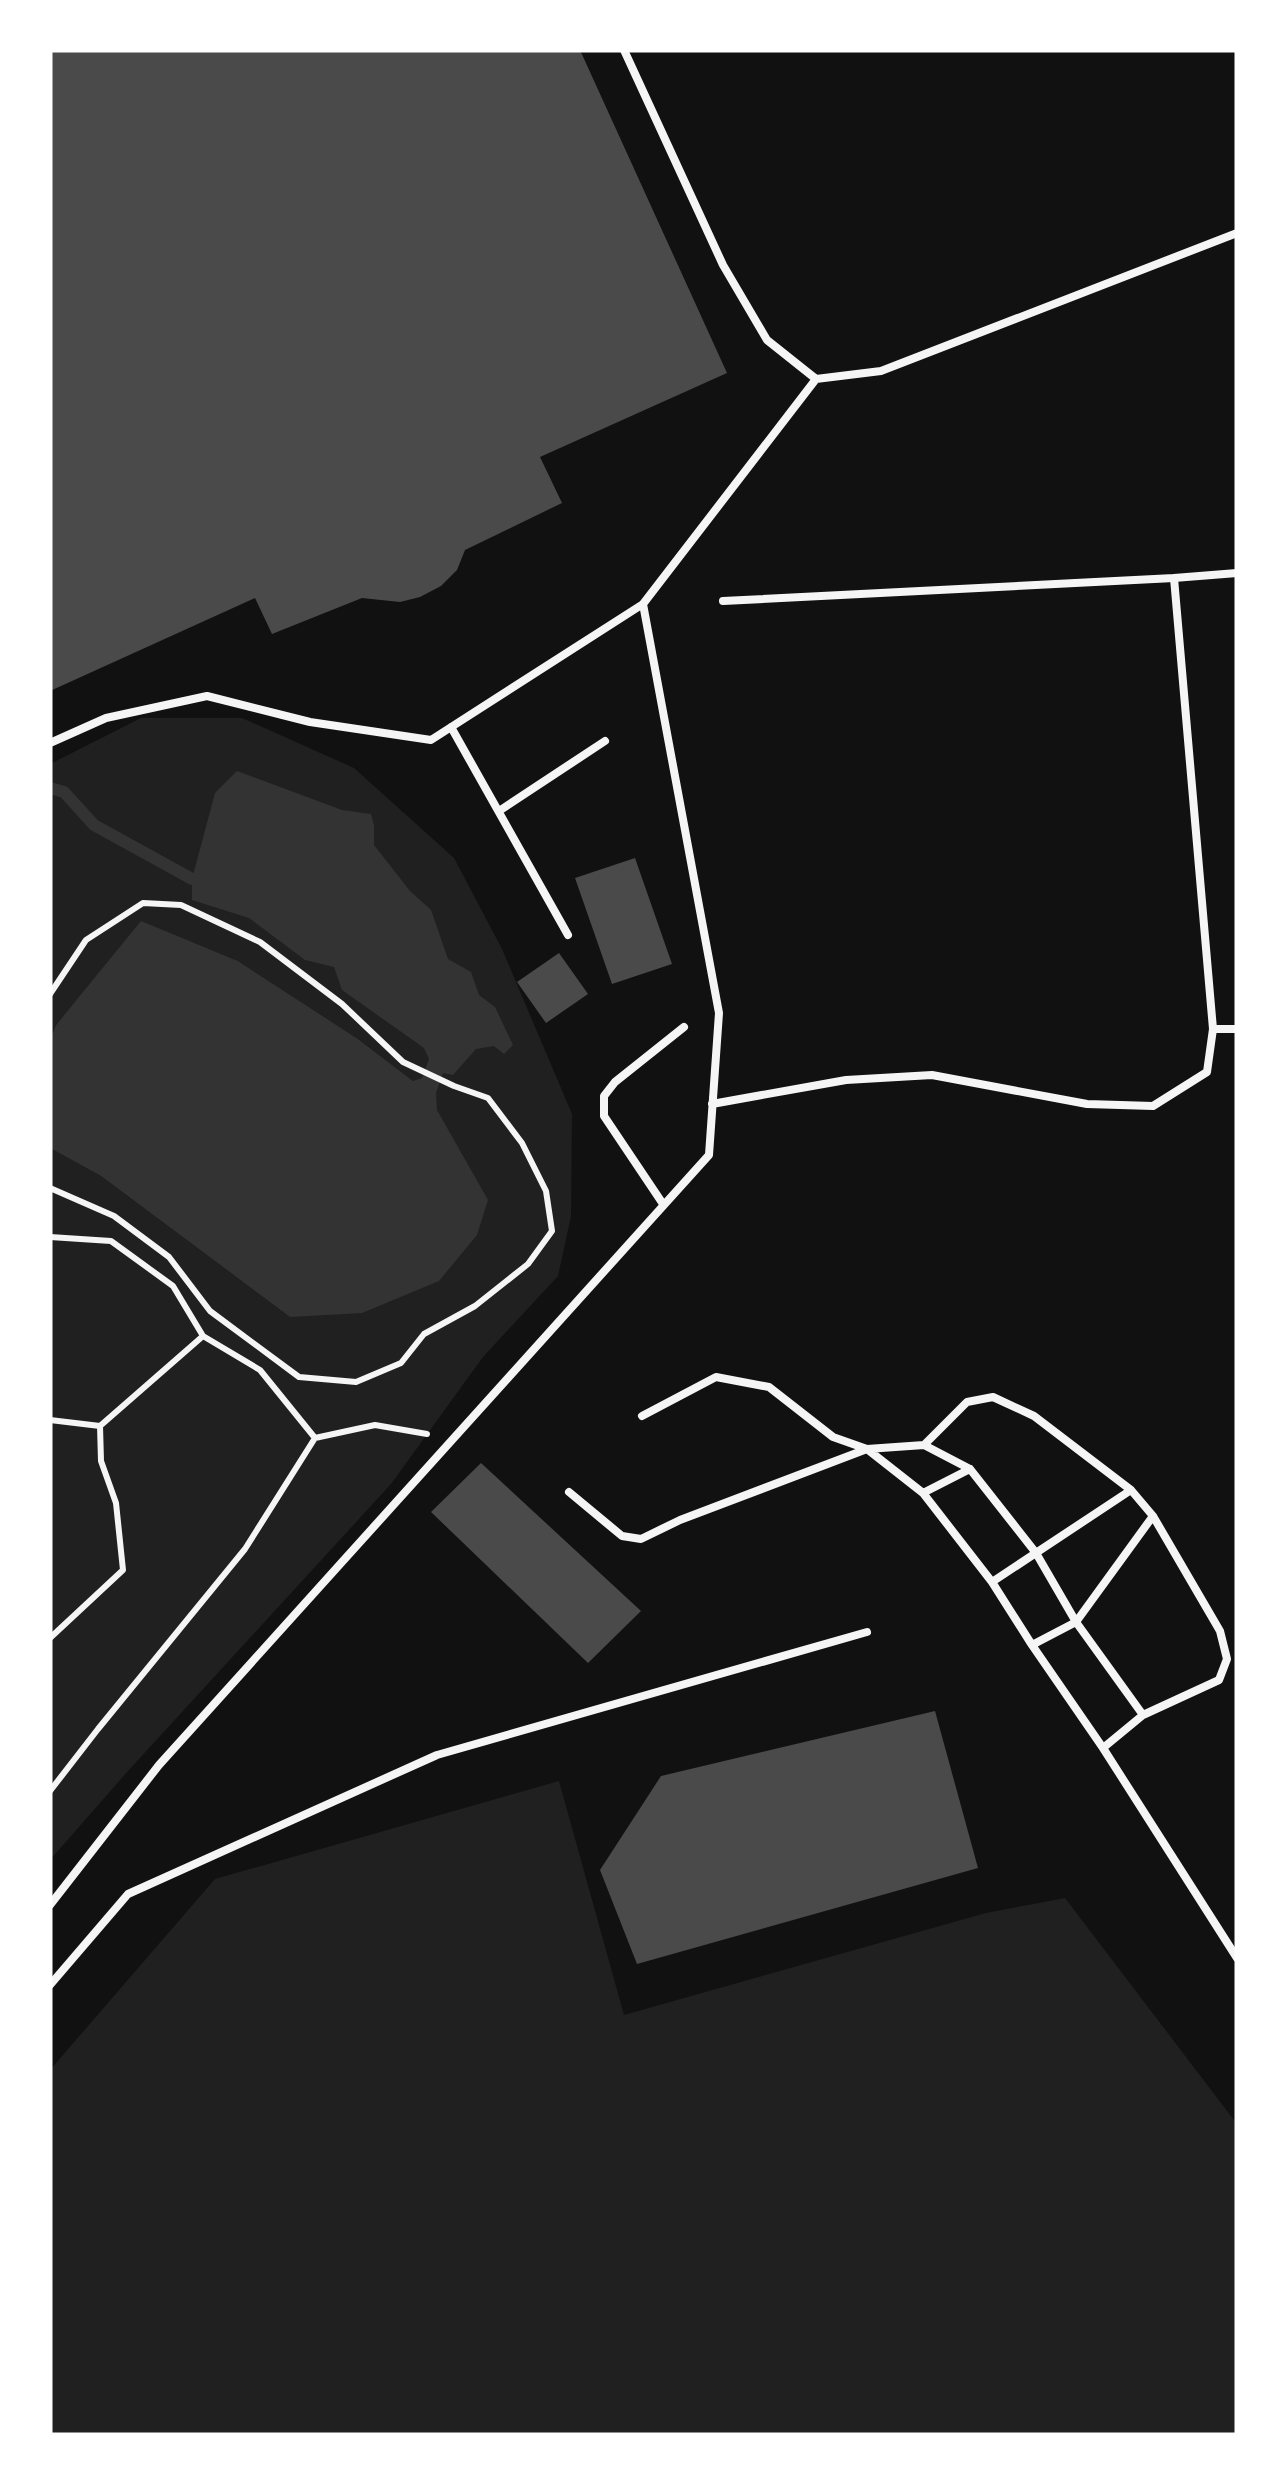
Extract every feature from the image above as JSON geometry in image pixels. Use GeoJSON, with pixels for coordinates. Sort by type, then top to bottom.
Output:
{"type":"FeatureCollection","features":[{"type":"Feature","properties":{"kind":"lane"},"geometry":{"type":"LineString","coordinates":[[624,50],[723,265],[767,340],[816,378],[881,371],[1237,233]]}},
{"type":"Feature","properties":{"kind":"lane"},"geometry":{"type":"LineString","coordinates":[[50,743],[106,718],[207,696],[310,722],[431,740],[643,604],[816,378]]}},
{"type":"Feature","properties":{"kind":"lane"},"geometry":{"type":"LineString","coordinates":[[722,601],[1237,574]]}},
{"type":"Feature","properties":{"kind":"lane"},"geometry":{"type":"LineString","coordinates":[[712,1104],[846,1080],[932,1075],[1087,1104],[1153,1106],[1207,1072],[1213,1029],[1174,578]]}},
{"type":"Feature","properties":{"kind":"lane"},"geometry":{"type":"LineString","coordinates":[[50,1905],[160,1765],[708,1155],[719,1012],[643,604]]}},
{"type":"Feature","properties":{"kind":"lane"},"geometry":{"type":"LineString","coordinates":[[452,727],[568,935]]}},
{"type":"Feature","properties":{"kind":"lane"},"geometry":{"type":"LineString","coordinates":[[499,811],[605,742]]}},
{"type":"Feature","properties":{"kind":"lane"},"geometry":{"type":"LineString","coordinates":[[664,1204],[604,1116],[604,1096],[615,1082],[684,1027]]}},
{"type":"Feature","properties":{"kind":"lane"},"geometry":{"type":"LineString","coordinates":[[1213,1029],[1237,1029]]}},
{"type":"Feature","properties":{"kind":"lane"},"geometry":{"type":"LineString","coordinates":[[642,1416],[716,1377],[769,1387],[833,1437],[867,1449],[923,1493],[992,1582],[1237,1958]]}},
{"type":"Feature","properties":{"kind":"lane"},"geometry":{"type":"LineString","coordinates":[[924,1445],[967,1402],[993,1397],[1034,1416],[1130,1490],[1153,1516],[1220,1631],[1226,1659],[1219,1680],[1143,1715],[1103,1748]]}},
{"type":"Feature","properties":{"kind":"lane"},"geometry":{"type":"LineString","coordinates":[[569,1492],[622,1536],[640,1538],[867,1449],[924,1445],[970,1469],[1036,1553],[1076,1622],[1143,1715]]}},
{"type":"Feature","properties":{"kind":"lane"},"geometry":{"type":"LineString","coordinates":[[923,1493],[970,1469]]}},
{"type":"Feature","properties":{"kind":"lane"},"geometry":{"type":"LineString","coordinates":[[992,1582],[1130,1490]]}},
{"type":"Feature","properties":{"kind":"lane"},"geometry":{"type":"LineString","coordinates":[[1032,1645],[1076,1622],[1153,1516]]}},
{"type":"Feature","properties":{"kind":"lane"},"geometry":{"type":"LineString","coordinates":[[50,1985],[128,1894],[437,1754],[867,1632]]}},
{"type":"Feature","properties":{"kind":"path"},"geometry":{"type":"LineString","coordinates":[[50,994],[86,940],[143,903],[181,905],[197,912],[260,942],[342,1004],[403,1062],[488,1098],[522,1143],[546,1191],[552,1231],[528,1264],[475,1306],[424,1334],[401,1363],[356,1382],[299,1377],[210,1311],[156,1247],[114,1216],[50,1188]]}},
{"type":"Feature","properties":{"kind":"path"},"geometry":{"type":"LineString","coordinates":[[50,1237],[111,1241],[172,1286],[203,1336],[260,1370],[315,1438]]}},
{"type":"Feature","properties":{"kind":"path"},"geometry":{"type":"LineString","coordinates":[[50,1420],[100,1426],[203,1336]]}},
{"type":"Feature","properties":{"kind":"path"},"geometry":{"type":"LineString","coordinates":[[50,1791],[245,1549],[315,1438],[375,1424],[452,1439]]}},
{"type":"Feature","properties":{"kind":"path"},"geometry":{"type":"LineString","coordinates":[[50,1638],[123,1570],[116,1503],[101,1461],[100,1426]]}},
{"type":"Feature","properties":{"kind":"shaded area"},"geometry":{"type":"Polygon","coordinates":[[[141,718],[242,718],[354,768],[454,858],[502,949],[572,1114],[571,1216],[558,1276],[483,1357],[391,1484],[50,1860],[50,1148],[101,1176],[290,1317],[413,1081],[358,1039],[238,961],[142,922],[56,1025],[50,1039],[50,764],[141,718]]]}},
{"type":"Feature","properties":{"kind":"shaded area"},"geometry":{"type":"Polygon","coordinates":[[[237,771],[342,810],[371,814],[374,845],[410,891],[431,910],[448,959],[471,972],[479,995],[495,1007],[513,1045],[504,1054],[494,1046],[476,1049],[453,1075],[443,1073],[436,1093],[437,1110],[488,1200],[477,1235],[439,1281],[362,1313],[290,1317],[101,1176],[50,1148],[50,1039],[56,1025],[141,921],[238,961],[358,1039],[413,1081],[422,1078],[429,1059],[424,1048],[342,990],[334,967],[305,960],[249,918],[192,900],[192,879],[215,793],[237,771]]]}},
{"type":"Feature","properties":{"kind":"shaded area"},"geometry":{"type":"Polygon","coordinates":[[[559,1781],[624,2015],[986,1913],[1065,1898],[1237,2124],[1237,2435],[50,2435],[50,2070],[215,1879],[559,1781]]]}},
{"type":"Feature","properties":{"kind":"building"},"geometry":{"type":"Polygon","coordinates":[[[50,50],[580,50],[727,373],[540,457],[562,503],[465,550],[457,570],[441,586],[420,597],[400,602],[362,598],[272,634],[255,598],[50,691],[50,50]]]}},
{"type":"Feature","properties":{"kind":"building"},"geometry":{"type":"Polygon","coordinates":[[[635,858],[672,964],[612,984],[575,878],[635,858]]]}},
{"type":"Feature","properties":{"kind":"building"},"geometry":{"type":"Polygon","coordinates":[[[559,953],[588,994],[546,1023],[517,982],[559,953]]]}},
{"type":"Feature","properties":{"kind":"building"},"geometry":{"type":"Polygon","coordinates":[[[481,1463],[641,1611],[588,1663],[431,1512],[481,1463]]]}},
{"type":"Feature","properties":{"kind":"building"},"geometry":{"type":"Polygon","coordinates":[[[935,1711],[978,1868],[637,1964],[600,1870],[661,1776],[935,1711]]]}},
{"type":"Feature","properties":{"kind":"waterway"},"geometry":{"type":"LineString","coordinates":[[50,788],[64,792],[94,825],[192,879]]}}]}
